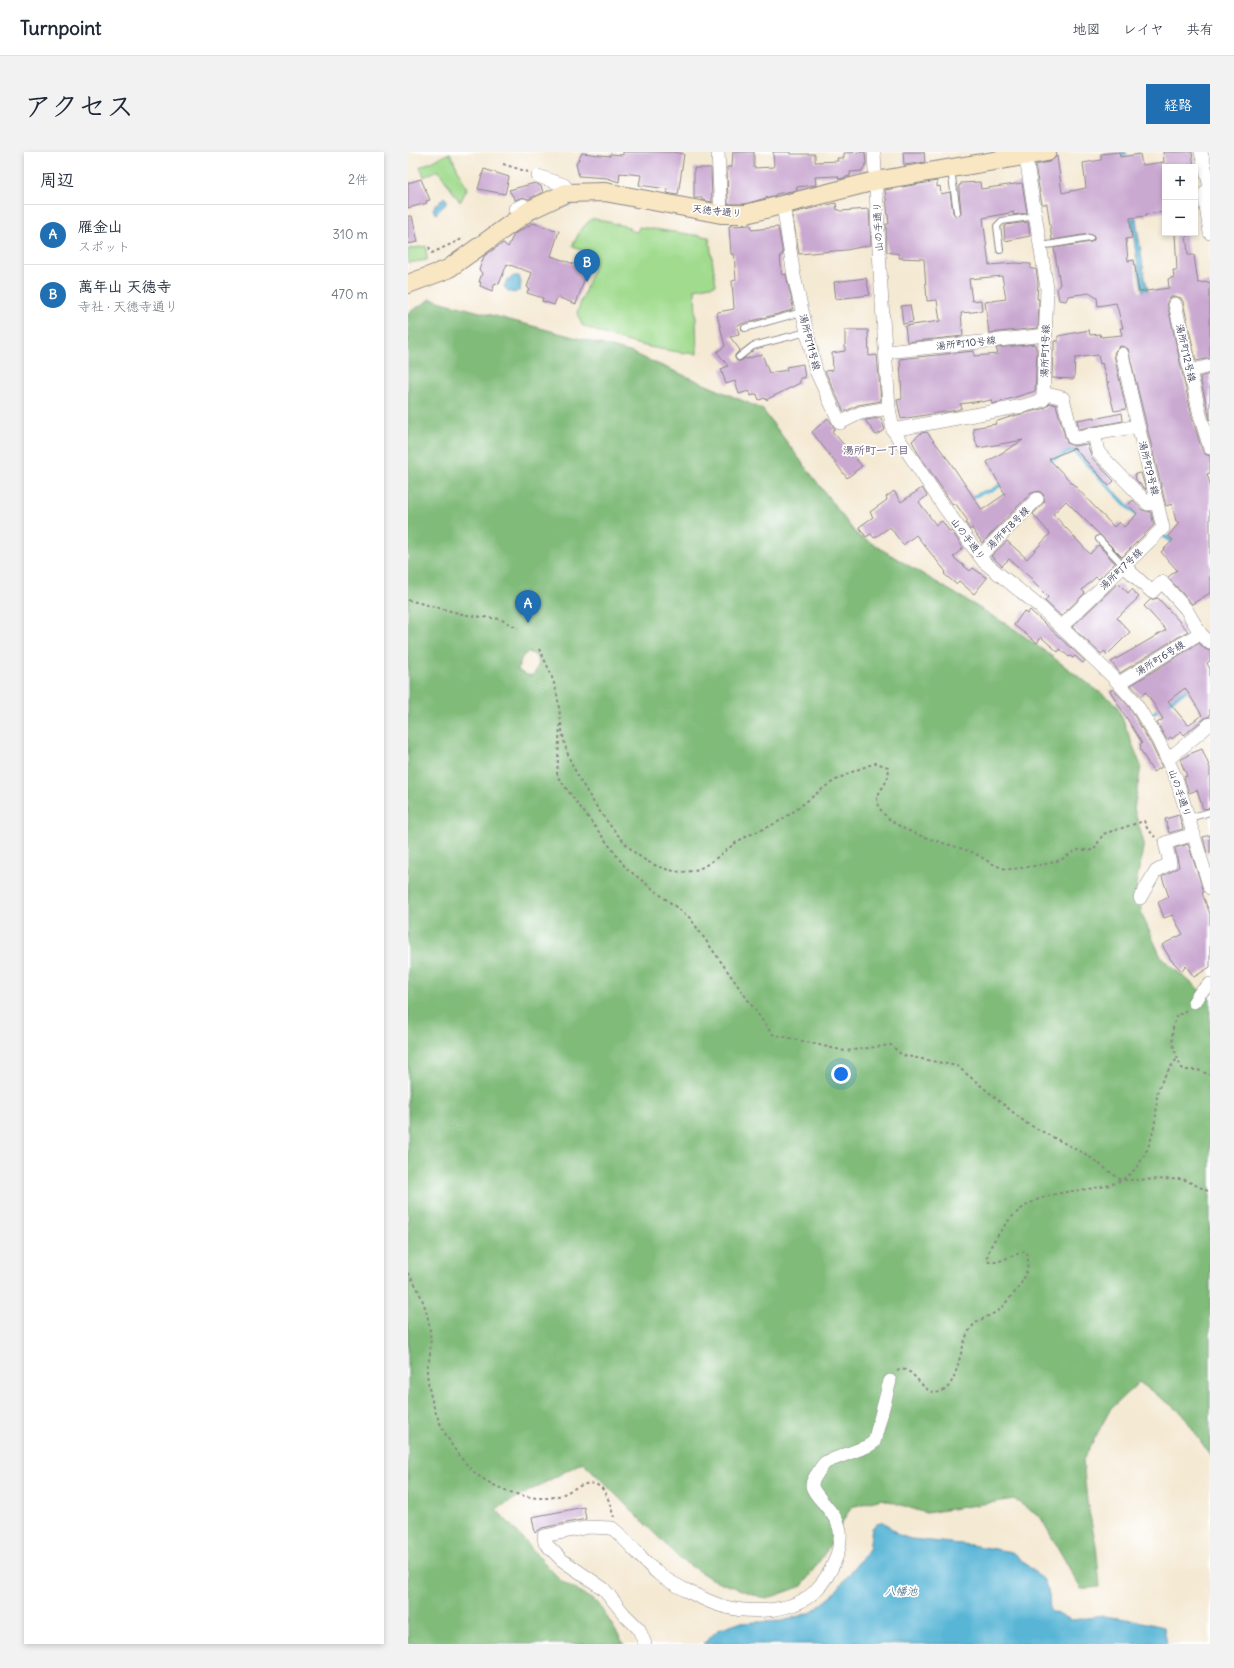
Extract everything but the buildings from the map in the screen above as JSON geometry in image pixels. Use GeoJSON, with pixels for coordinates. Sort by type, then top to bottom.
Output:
{"type":"FeatureCollection","features":[{"type":"Feature","properties":{"kind":"street"},"geometry":{"type":"LineString","coordinates":[[718,152],[721,214]]}},
{"type":"Feature","properties":{"kind":"street","name":"山の手通り"},"geometry":{"type":"LineString","coordinates":[[874,152],[889,408],[893,430],[944,507],[984,562],[1040,607],[1119,683],[1135,702],[1158,740],[1176,778],[1210,888]]}},
{"type":"Feature","properties":{"kind":"street","name":"天徳寺通り"},"geometry":{"type":"LineString","coordinates":[[408,284],[448,269],[521,210],[566,193],[604,192],[721,214],[746,214],[875,181],[1026,154],[1047,152]]}},
{"type":"Feature","properties":{"kind":"street"},"geometry":{"type":"LineString","coordinates":[[1201,152],[1210,187],[1204,194],[1210,233]]}},
{"type":"Feature","properties":{"kind":"street","name":"湯所町1号線"},"geometry":{"type":"LineString","coordinates":[[1026,154],[1037,216],[1047,288],[1044,393]]}},
{"type":"Feature","properties":{"kind":"street"},"geometry":{"type":"LineString","coordinates":[[538,176],[564,185],[571,193]]}},
{"type":"Feature","properties":{"kind":"street","name":"湯所町11号線"},"geometry":{"type":"LineString","coordinates":[[783,205],[794,276],[816,371],[840,423],[860,413],[889,408]]}},
{"type":"Feature","properties":{"kind":"street","name":"湯所町12号線"},"geometry":{"type":"LineString","coordinates":[[1175,304],[1190,371],[1205,414],[1210,448]]}},
{"type":"Feature","properties":{"kind":"street","name":"湯所町10号線"},"geometry":{"type":"LineString","coordinates":[[886,352],[1046,335]]}},
{"type":"Feature","properties":{"kind":"street","name":"湯所町9号線"},"geometry":{"type":"LineString","coordinates":[[1094,434],[1098,452],[1148,504],[1157,504],[1122,354]]}},
{"type":"Feature","properties":{"kind":"street"},"geometry":{"type":"LineString","coordinates":[[1190,371],[1210,366]]}},
{"type":"Feature","properties":{"kind":"street"},"geometry":{"type":"LineString","coordinates":[[893,430],[1023,406],[1043,400],[1044,393],[1063,398],[1073,438],[1138,426]]}},
{"type":"Feature","properties":{"kind":"street","name":"湯所町8号線"},"geometry":{"type":"LineString","coordinates":[[980,556],[1037,499]]}},
{"type":"Feature","properties":{"kind":"street","name":"湯所町7号線"},"geometry":{"type":"LineString","coordinates":[[1061,627],[1163,528],[1157,504]]}},
{"type":"Feature","properties":{"kind":"street"},"geometry":{"type":"LineString","coordinates":[[1124,566],[1152,592],[1162,582],[1186,609],[1200,633],[1210,643]]}},
{"type":"Feature","properties":{"kind":"street","name":"湯所町6号線"},"geometry":{"type":"LineString","coordinates":[[1119,683],[1200,633]]}},
{"type":"Feature","properties":{"kind":"street"},"geometry":{"type":"LineString","coordinates":[[1167,758],[1172,756],[1210,724]]}},
{"type":"Feature","properties":{"kind":"street"},"geometry":{"type":"LineString","coordinates":[[1140,898],[1155,872],[1170,863],[1166,843],[1194,834]]}},
{"type":"Feature","properties":{"kind":"street"},"geometry":{"type":"LineString","coordinates":[[1194,1002],[1200,993],[1210,984]]}},
{"type":"Feature","properties":{"kind":"street"},"geometry":{"type":"LineString","coordinates":[[645,1644],[639,1629],[624,1614],[604,1589],[562,1560],[545,1543],[544,1536],[589,1527],[612,1528],[618,1532],[660,1575],[699,1596],[722,1606],[751,1610],[770,1610],[788,1607],[803,1602],[815,1592],[831,1570],[839,1543],[840,1532],[835,1517],[813,1488],[813,1482],[822,1465],[826,1462],[874,1442],[890,1381]]}},
{"type":"Feature","properties":{"kind":"lane"},"geometry":{"type":"LineString","coordinates":[[951,168],[957,212]]}},
{"type":"Feature","properties":{"kind":"lane"},"geometry":{"type":"LineString","coordinates":[[1000,250],[997,226],[1002,221],[1037,216]]}},
{"type":"Feature","properties":{"kind":"lane"},"geometry":{"type":"LineString","coordinates":[[1041,246],[1090,238]]}},
{"type":"Feature","properties":{"kind":"lane"},"geometry":{"type":"LineString","coordinates":[[745,328],[802,312]]}},
{"type":"Feature","properties":{"kind":"lane"},"geometry":{"type":"LineString","coordinates":[[739,357],[753,346],[807,332]]}},
{"type":"Feature","properties":{"kind":"lane"},"geometry":{"type":"LineString","coordinates":[[1099,539],[1124,566]]}},
{"type":"Feature","properties":{"kind":"lane"},"geometry":{"type":"LineString","coordinates":[[1189,818],[1210,812]]}},
{"type":"Feature","properties":{"kind":"path"},"geometry":{"type":"LineString","coordinates":[[503,164],[538,176]]}},
{"type":"Feature","properties":{"kind":"path"},"geometry":{"type":"LineString","coordinates":[[408,600],[466,616],[500,619],[518,628]]}},
{"type":"Feature","properties":{"kind":"path"},"geometry":{"type":"LineString","coordinates":[[539,649],[554,682],[563,738],[570,761],[603,815],[634,852],[650,863],[664,868],[691,871],[702,867],[740,841],[783,819],[840,778],[876,763],[888,767],[889,773],[887,782],[877,797],[879,807],[887,817],[905,828],[932,840],[971,851],[1000,867],[1008,869],[1016,868],[1059,860],[1079,850],[1094,850],[1104,834],[1144,821],[1147,828],[1151,831],[1160,845],[1166,843]]}},
{"type":"Feature","properties":{"kind":"path"},"geometry":{"type":"LineString","coordinates":[[560,720],[557,776],[626,868],[690,918],[772,1034],[845,1051],[891,1045],[902,1055],[957,1066],[1026,1123],[1087,1155],[1121,1180],[1183,1179],[1210,1192]]}},
{"type":"Feature","properties":{"kind":"path"},"geometry":{"type":"LineString","coordinates":[[1194,1002],[1182,1014],[1177,1014],[1172,1028],[1173,1044],[1177,1059],[1184,1070],[1198,1070],[1210,1075]]}},
{"type":"Feature","properties":{"kind":"path"},"geometry":{"type":"LineString","coordinates":[[890,1381],[894,1372],[904,1369],[908,1370],[927,1390],[932,1392],[941,1392],[946,1389],[956,1371],[964,1340],[971,1328],[980,1320],[1000,1309],[1023,1281],[1028,1258],[1025,1251],[997,1262],[989,1262],[987,1258],[988,1249],[1016,1212],[1035,1200],[1064,1193],[1103,1187],[1121,1180],[1130,1174],[1138,1165],[1148,1146],[1155,1124],[1158,1090],[1166,1074],[1177,1059]]}},
{"type":"Feature","properties":{"kind":"path"},"geometry":{"type":"LineString","coordinates":[[408,1273],[420,1294],[427,1316],[430,1337],[430,1353],[427,1369],[428,1383],[436,1413],[458,1455],[481,1478],[507,1491],[527,1496],[557,1497],[581,1485],[592,1483],[600,1486],[606,1494],[617,1524],[618,1532]]}},
{"type":"Feature","properties":{"kind":"green space"},"geometry":{"type":"Polygon","coordinates":[[[450,153],[467,189],[460,202],[438,170],[424,177],[420,167],[450,153]]]}},
{"type":"Feature","properties":{"kind":"green space"},"geometry":{"type":"Polygon","coordinates":[[[591,219],[629,227],[629,230],[637,232],[639,227],[709,237],[716,285],[695,289],[697,354],[638,344],[609,336],[582,325],[577,313],[593,269],[590,261],[591,254],[573,247],[573,245],[580,231],[591,219]]]}},
{"type":"Feature","properties":{"kind":"green space"},"geometry":{"type":"Polygon","coordinates":[[[426,246],[427,260],[408,263],[408,249],[426,246]]]}},
{"type":"Feature","properties":{"kind":"green space"},"geometry":{"type":"Polygon","coordinates":[[[431,299],[630,352],[762,409],[856,534],[1016,630],[1117,705],[1141,766],[1134,809],[1144,843],[1136,884],[1142,915],[1161,957],[1210,999],[1210,1455],[1182,1413],[1139,1382],[1111,1408],[1083,1460],[1087,1501],[1096,1545],[1100,1587],[1081,1589],[1041,1518],[1014,1499],[926,1513],[882,1499],[851,1507],[827,1550],[802,1586],[766,1599],[711,1579],[680,1559],[583,1462],[496,1509],[561,1581],[598,1603],[624,1644],[408,1644],[408,313],[431,299]],[[528,652],[522,657],[518,669],[523,674],[534,675],[539,663],[535,655],[528,652]]]}},
{"type":"Feature","properties":{"kind":"water"},"geometry":{"type":"Polygon","coordinates":[[[1121,152],[1126,152],[1144,273],[1149,295],[1144,297],[1139,274],[1121,152]]]}},
{"type":"Feature","properties":{"kind":"water"},"geometry":{"type":"Polygon","coordinates":[[[444,197],[447,200],[447,203],[436,214],[433,210],[435,205],[438,204],[444,197]]]}},
{"type":"Feature","properties":{"kind":"water"},"geometry":{"type":"Polygon","coordinates":[[[514,276],[519,276],[521,282],[520,290],[514,293],[508,291],[504,287],[507,280],[514,276]]]}},
{"type":"Feature","properties":{"kind":"water","name":"八幡池"},"geometry":{"type":"Polygon","coordinates":[[[880,1522],[884,1522],[899,1535],[911,1539],[971,1545],[1012,1552],[1044,1580],[1049,1594],[1050,1611],[1072,1620],[1103,1616],[1133,1620],[1164,1627],[1167,1644],[703,1644],[719,1629],[736,1623],[782,1621],[812,1612],[832,1596],[869,1549],[872,1528],[880,1522]]]}},
{"type":"Feature","properties":{"kind":"waterway"},"geometry":{"type":"LineString","coordinates":[[531,220],[575,201]]}},
{"type":"Feature","properties":{"kind":"waterway"},"geometry":{"type":"LineString","coordinates":[[1047,462],[1073,450],[1138,517]]}},
{"type":"Feature","properties":{"kind":"waterway"},"geometry":{"type":"LineString","coordinates":[[970,498],[984,492],[991,491],[1004,483]]}},
{"type":"Feature","properties":{"kind":"waterway"},"geometry":{"type":"LineString","coordinates":[[1161,534],[1176,544]]}},
{"type":"Feature","properties":{"kind":"waterway"},"geometry":{"type":"LineString","coordinates":[[1165,704],[1190,688]]}},
{"type":"Feature","properties":{"kind":"waterway"},"geometry":{"type":"LineString","coordinates":[[1150,716],[1160,708]]}},
{"type":"Feature","properties":{"kind":"place","name":"萬年山 天徳寺"},"geometry":{"type":"Point","coordinates":[587,282]}},
{"type":"Feature","properties":{"kind":"place","name":"雁金山"},"geometry":{"type":"Point","coordinates":[528,623]}},
{"type":"Feature","properties":{"kind":"district","name":"湯所町一丁目"},"geometry":{"type":"Point","coordinates":[876,450]}}]}
